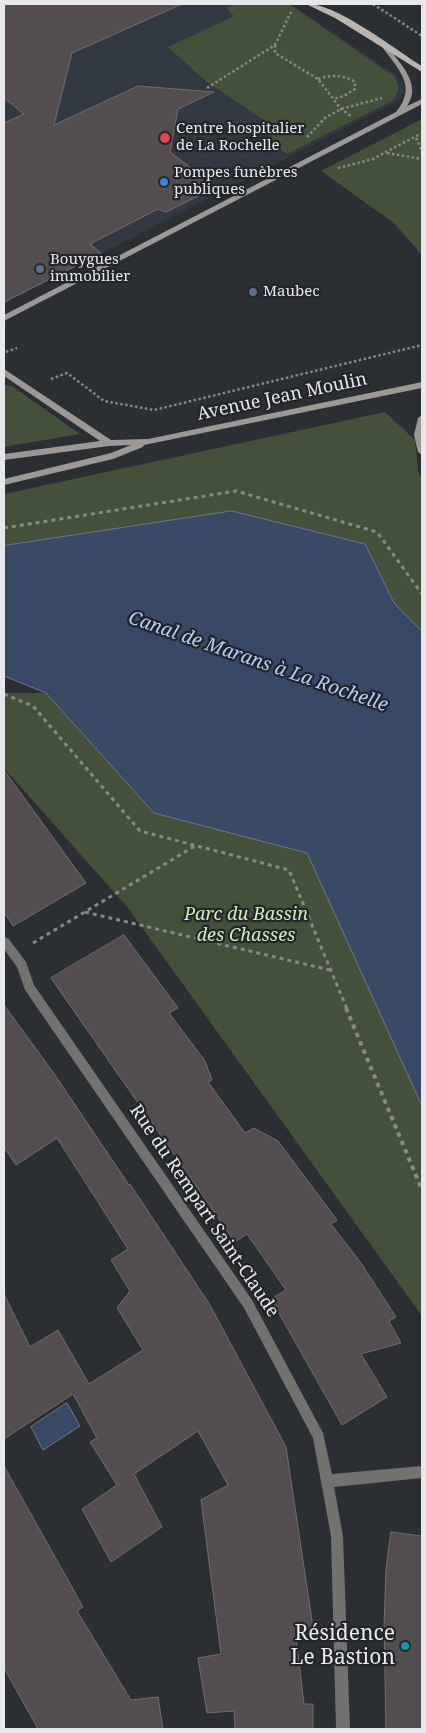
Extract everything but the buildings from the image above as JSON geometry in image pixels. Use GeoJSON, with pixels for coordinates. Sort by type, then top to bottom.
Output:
{"type":"FeatureCollection","features":[{"type":"Feature","properties":{"kind":"main road"},"geometry":{"type":"LineString","coordinates":[[310,4],[338,16],[422,70]]}},
{"type":"Feature","properties":{"kind":"main road"},"geometry":{"type":"LineString","coordinates":[[325,4],[338,16]]}},
{"type":"Feature","properties":{"kind":"main road"},"geometry":{"type":"LineString","coordinates":[[383,44],[408,83],[410,92],[407,100],[396,114]]}},
{"type":"Feature","properties":{"kind":"main road"},"geometry":{"type":"LineString","coordinates":[[4,318],[422,101]]}},
{"type":"Feature","properties":{"kind":"main road"},"geometry":{"type":"LineString","coordinates":[[4,372],[109,442]]}},
{"type":"Feature","properties":{"kind":"main road","name":"Avenue Jean Moulin"},"geometry":{"type":"LineString","coordinates":[[4,482],[113,456],[148,442],[422,385]]}},
{"type":"Feature","properties":{"kind":"main road"},"geometry":{"type":"LineString","coordinates":[[422,418],[418,435],[422,452]]}},
{"type":"Feature","properties":{"kind":"main road","name":"Avenue Jean Moulin"},"geometry":{"type":"LineString","coordinates":[[4,457],[109,442],[148,442]]}},
{"type":"Feature","properties":{"kind":"street","name":"Rue du Rempart Saint-Claude"},"geometry":{"type":"LineString","coordinates":[[4,941],[22,965],[29,987],[248,1304],[319,1437],[337,1536],[343,1729]]}},
{"type":"Feature","properties":{"kind":"street"},"geometry":{"type":"LineString","coordinates":[[327,1480],[422,1472]]}},
{"type":"Feature","properties":{"kind":"path"},"geometry":{"type":"LineString","coordinates":[[373,4],[422,36]]}},
{"type":"Feature","properties":{"kind":"path"},"geometry":{"type":"LineString","coordinates":[[291,9],[292,14],[276,44],[276,54],[318,79],[341,109],[369,129]]}},
{"type":"Feature","properties":{"kind":"path"},"geometry":{"type":"LineString","coordinates":[[207,88],[276,44]]}},
{"type":"Feature","properties":{"kind":"path"},"geometry":{"type":"LineString","coordinates":[[318,79],[330,75],[348,77],[355,82],[355,89],[344,96],[333,99]]}},
{"type":"Feature","properties":{"kind":"path"},"geometry":{"type":"LineString","coordinates":[[341,109],[388,97]]}},
{"type":"Feature","properties":{"kind":"path"},"geometry":{"type":"LineString","coordinates":[[416,138],[422,151]]}},
{"type":"Feature","properties":{"kind":"path"},"geometry":{"type":"LineString","coordinates":[[386,153],[422,159]]}},
{"type":"Feature","properties":{"kind":"path"},"geometry":{"type":"LineString","coordinates":[[50,380],[66,373],[104,400],[154,410],[422,344]]}},
{"type":"Feature","properties":{"kind":"path"},"geometry":{"type":"LineString","coordinates":[[4,353],[17,348]]}},
{"type":"Feature","properties":{"kind":"path"},"geometry":{"type":"LineString","coordinates":[[4,528],[236,491],[377,532],[422,594]]}},
{"type":"Feature","properties":{"kind":"path"},"geometry":{"type":"LineString","coordinates":[[4,694],[33,706],[140,831],[289,870],[422,1190]]}},
{"type":"Feature","properties":{"kind":"path"},"geometry":{"type":"LineString","coordinates":[[15,955],[195,845]]}},
{"type":"Feature","properties":{"kind":"path"},"geometry":{"type":"LineString","coordinates":[[85,912],[331,970]]}},
{"type":"Feature","properties":{"kind":"shaded area","name":"Centre hospitalier de La Rochelle"},"geometry":{"type":"Polygon","coordinates":[[[4,4],[290,4],[392,72],[403,82],[404,92],[398,101],[4,304],[4,4]]]}},
{"type":"Feature","properties":{"kind":"green space"},"geometry":{"type":"Polygon","coordinates":[[[235,4],[289,4],[395,77],[399,88],[394,100],[287,154],[271,142],[268,123],[207,82],[168,47],[234,16],[226,8],[235,4]]]}},
{"type":"Feature","properties":{"kind":"green space"},"geometry":{"type":"Polygon","coordinates":[[[422,119],[422,255],[394,223],[321,171],[422,119]]]}},
{"type":"Feature","properties":{"kind":"green space"},"geometry":{"type":"Polygon","coordinates":[[[4,385],[12,386],[80,434],[4,447],[4,385]]]}},
{"type":"Feature","properties":{"kind":"green space"},"geometry":{"type":"Polygon","coordinates":[[[385,412],[415,440],[418,472],[422,479],[422,631],[394,603],[365,544],[232,511],[4,546],[4,494],[385,412]]]}},
{"type":"Feature","properties":{"kind":"green space","name":"Parc du Bassin des Chasses"},"geometry":{"type":"Polygon","coordinates":[[[4,693],[46,693],[154,813],[307,853],[422,1106],[422,1316],[128,908],[4,768],[4,693]]]}},
{"type":"Feature","properties":{"kind":"water","name":"Canal de Marans à La Rochelle"},"geometry":{"type":"Polygon","coordinates":[[[232,511],[365,544],[394,603],[422,631],[422,1106],[307,853],[154,813],[46,693],[4,676],[4,546],[232,511]]]}},
{"type":"Feature","properties":{"kind":"water"},"geometry":{"type":"Polygon","coordinates":[[[67,1403],[80,1426],[43,1450],[31,1427],[67,1403]]]}},
{"type":"Feature","properties":{"kind":"place","name":"Centre hospitalier de La Rochelle"},"geometry":{"type":"Point","coordinates":[165,138]}},
{"type":"Feature","properties":{"kind":"place","name":"Pompes funèbres publiques"},"geometry":{"type":"Point","coordinates":[164,182]}},
{"type":"Feature","properties":{"kind":"place","name":"Bouygues immobilier"},"geometry":{"type":"Point","coordinates":[40,269]}},
{"type":"Feature","properties":{"kind":"place","name":"Maubec"},"geometry":{"type":"Point","coordinates":[253,292]}},
{"type":"Feature","properties":{"kind":"place","name":"Résidence Le Bastion"},"geometry":{"type":"Point","coordinates":[405,1646]}}]}
